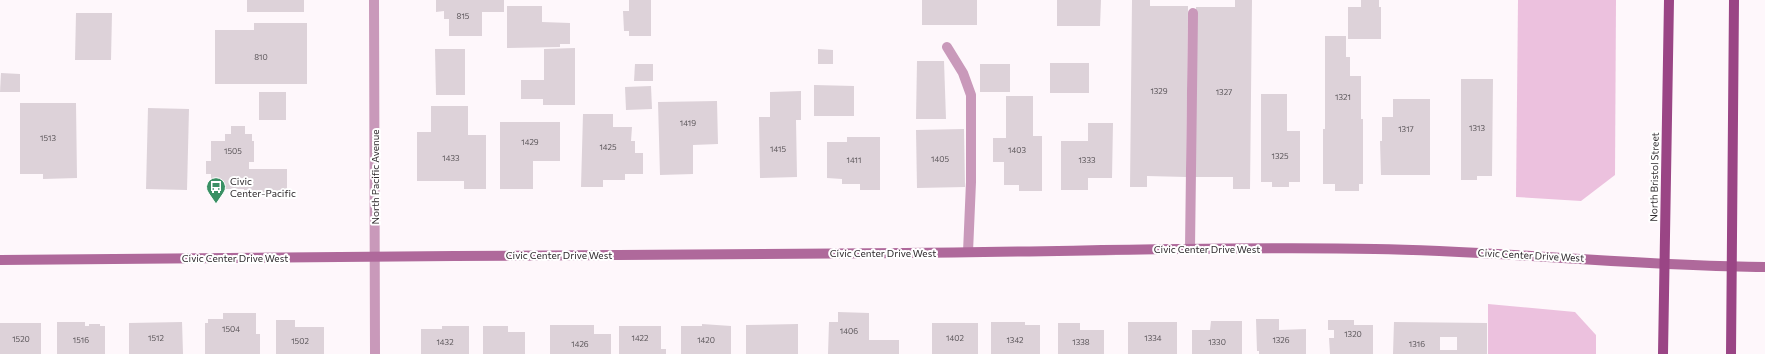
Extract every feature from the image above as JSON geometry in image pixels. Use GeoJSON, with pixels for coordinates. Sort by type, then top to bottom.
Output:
{"type":"FeatureCollection","features":[{"type":"Feature","properties":{"kind":"main road","name":"North Bristol Street"},"geometry":{"type":"LineString","coordinates":[[1663,354],[1669,0]]}},
{"type":"Feature","properties":{"kind":"main road"},"geometry":{"type":"LineString","coordinates":[[1731,354],[1734,0]]}},
{"type":"Feature","properties":{"kind":"main road","name":"Civic Center Drive West"},"geometry":{"type":"LineString","coordinates":[[0,260],[968,252],[1190,248],[1376,249],[1478,252],[1664,263],[1765,266]]}},
{"type":"Feature","properties":{"kind":"street","name":"North Pacific Avenue"},"geometry":{"type":"LineString","coordinates":[[374,0],[375,354]]}},
{"type":"Feature","properties":{"kind":"street"},"geometry":{"type":"LineString","coordinates":[[1190,248],[1193,13]]}},
{"type":"Feature","properties":{"kind":"street"},"geometry":{"type":"LineString","coordinates":[[947,47],[963,73],[971,95],[971,182],[968,252]]}},
{"type":"Feature","properties":{"kind":"shaded area"},"geometry":{"type":"Polygon","coordinates":[[[1518,0],[1616,0],[1615,175],[1581,201],[1516,197],[1518,0]]]}},
{"type":"Feature","properties":{"kind":"shaded area"},"geometry":{"type":"Polygon","coordinates":[[[1488,304],[1575,312],[1596,335],[1596,354],[1488,354],[1488,304]]]}},
{"type":"Feature","properties":{"kind":"building"},"geometry":{"type":"Polygon","coordinates":[[[247,0],[304,0],[304,12],[247,12],[247,0]]]}},
{"type":"Feature","properties":{"kind":"building"},"geometry":{"type":"Polygon","coordinates":[[[436,0],[504,0],[504,12],[482,12],[482,36],[449,36],[449,19],[444,19],[444,11],[436,12],[436,0]]]}},
{"type":"Feature","properties":{"kind":"building"},"geometry":{"type":"Polygon","coordinates":[[[629,0],[651,0],[651,36],[629,36],[629,31],[624,31],[623,11],[629,11],[629,0]]]}},
{"type":"Feature","properties":{"kind":"building"},"geometry":{"type":"Polygon","coordinates":[[[922,0],[977,0],[977,25],[922,25],[922,0]]]}},
{"type":"Feature","properties":{"kind":"building"},"geometry":{"type":"Polygon","coordinates":[[[1057,0],[1101,0],[1100,26],[1057,26],[1057,0]]]}},
{"type":"Feature","properties":{"kind":"building"},"geometry":{"type":"Polygon","coordinates":[[[1132,0],[1150,0],[1150,6],[1188,6],[1186,177],[1147,176],[1147,187],[1130,187],[1132,0]]]}},
{"type":"Feature","properties":{"kind":"building"},"geometry":{"type":"Polygon","coordinates":[[[1235,0],[1252,0],[1250,189],[1233,189],[1233,177],[1195,177],[1196,7],[1235,7],[1235,0]]]}},
{"type":"Feature","properties":{"kind":"building"},"geometry":{"type":"Polygon","coordinates":[[[1361,0],[1379,0],[1379,7],[1381,7],[1381,39],[1348,39],[1348,7],[1361,7],[1361,0]]]}},
{"type":"Feature","properties":{"kind":"building"},"geometry":{"type":"Polygon","coordinates":[[[507,6],[542,6],[542,22],[570,23],[570,44],[560,44],[560,47],[507,48],[507,6]]]}},
{"type":"Feature","properties":{"kind":"building"},"geometry":{"type":"Polygon","coordinates":[[[76,13],[112,13],[111,60],[75,60],[76,13]]]}},
{"type":"Feature","properties":{"kind":"building"},"geometry":{"type":"Polygon","coordinates":[[[254,23],[307,23],[307,84],[215,84],[215,30],[254,30],[254,23]]]}},
{"type":"Feature","properties":{"kind":"building"},"geometry":{"type":"Polygon","coordinates":[[[1325,36],[1346,36],[1346,57],[1350,57],[1350,76],[1361,76],[1361,119],[1363,119],[1363,184],[1359,184],[1359,191],[1335,191],[1335,184],[1323,184],[1323,129],[1325,129],[1325,36]]]}},
{"type":"Feature","properties":{"kind":"building"},"geometry":{"type":"Polygon","coordinates":[[[575,48],[575,105],[543,105],[543,99],[521,99],[521,80],[544,80],[544,49],[575,48]]]}},
{"type":"Feature","properties":{"kind":"building"},"geometry":{"type":"Polygon","coordinates":[[[435,49],[465,49],[465,95],[436,95],[435,49]]]}},
{"type":"Feature","properties":{"kind":"building"},"geometry":{"type":"Polygon","coordinates":[[[818,49],[833,50],[833,64],[818,64],[818,49]]]}},
{"type":"Feature","properties":{"kind":"building"},"geometry":{"type":"Polygon","coordinates":[[[917,61],[944,61],[946,119],[916,119],[917,61]]]}},
{"type":"Feature","properties":{"kind":"building"},"geometry":{"type":"Polygon","coordinates":[[[1050,63],[1089,63],[1089,93],[1050,93],[1050,63]]]}},
{"type":"Feature","properties":{"kind":"building"},"geometry":{"type":"Polygon","coordinates":[[[635,64],[653,64],[653,81],[634,81],[635,64]]]}},
{"type":"Feature","properties":{"kind":"building"},"geometry":{"type":"Polygon","coordinates":[[[980,64],[1010,64],[1010,92],[980,92],[980,64]]]}},
{"type":"Feature","properties":{"kind":"building"},"geometry":{"type":"Polygon","coordinates":[[[1,73],[20,74],[20,92],[0,92],[1,73]]]}},
{"type":"Feature","properties":{"kind":"building"},"geometry":{"type":"Polygon","coordinates":[[[1461,79],[1493,79],[1492,176],[1477,176],[1477,180],[1461,180],[1461,79]]]}},
{"type":"Feature","properties":{"kind":"building"},"geometry":{"type":"Polygon","coordinates":[[[814,85],[854,86],[854,116],[814,116],[814,85]]]}},
{"type":"Feature","properties":{"kind":"building"},"geometry":{"type":"Polygon","coordinates":[[[651,86],[652,109],[626,110],[625,87],[651,86]]]}},
{"type":"Feature","properties":{"kind":"building"},"geometry":{"type":"Polygon","coordinates":[[[801,91],[801,120],[796,120],[797,177],[760,178],[759,117],[770,117],[770,92],[801,91]]]}},
{"type":"Feature","properties":{"kind":"building"},"geometry":{"type":"Polygon","coordinates":[[[259,92],[286,92],[286,120],[259,120],[259,92]]]}},
{"type":"Feature","properties":{"kind":"building"},"geometry":{"type":"Polygon","coordinates":[[[1261,94],[1287,94],[1287,131],[1300,131],[1300,182],[1289,182],[1289,187],[1272,187],[1272,182],[1261,182],[1261,94]]]}},
{"type":"Feature","properties":{"kind":"building"},"geometry":{"type":"Polygon","coordinates":[[[1006,96],[1033,96],[1033,136],[1042,136],[1042,191],[1019,191],[1019,185],[1004,185],[1004,162],[993,162],[993,138],[1006,138],[1006,96]]]}},
{"type":"Feature","properties":{"kind":"building"},"geometry":{"type":"Polygon","coordinates":[[[1393,99],[1430,99],[1430,175],[1381,175],[1380,141],[1382,141],[1382,117],[1393,117],[1393,99]]]}},
{"type":"Feature","properties":{"kind":"building"},"geometry":{"type":"Polygon","coordinates":[[[717,101],[718,144],[693,145],[693,174],[660,175],[658,102],[717,101]]]}},
{"type":"Feature","properties":{"kind":"building"},"geometry":{"type":"Polygon","coordinates":[[[20,103],[76,103],[77,178],[43,179],[43,174],[20,174],[20,103]]]}},
{"type":"Feature","properties":{"kind":"building"},"geometry":{"type":"Polygon","coordinates":[[[431,106],[468,106],[468,135],[486,135],[486,189],[464,189],[464,181],[417,181],[417,132],[431,132],[431,106]]]}},
{"type":"Feature","properties":{"kind":"building"},"geometry":{"type":"Polygon","coordinates":[[[148,108],[189,109],[187,190],[146,189],[148,108]]]}},
{"type":"Feature","properties":{"kind":"building"},"geometry":{"type":"Polygon","coordinates":[[[583,114],[613,114],[613,127],[632,127],[631,141],[635,141],[635,153],[643,153],[643,174],[625,174],[625,180],[603,180],[603,187],[581,187],[583,114]]]}},
{"type":"Feature","properties":{"kind":"building"},"geometry":{"type":"Polygon","coordinates":[[[500,122],[560,122],[560,161],[533,161],[533,189],[500,189],[500,122]]]}},
{"type":"Feature","properties":{"kind":"building"},"geometry":{"type":"Polygon","coordinates":[[[1088,123],[1113,123],[1112,178],[1088,178],[1088,190],[1061,190],[1061,141],[1088,141],[1088,123]]]}},
{"type":"Feature","properties":{"kind":"building"},"geometry":{"type":"Polygon","coordinates":[[[231,126],[245,126],[245,134],[252,134],[252,141],[254,141],[254,162],[249,162],[249,169],[287,169],[287,194],[244,194],[244,189],[211,189],[211,174],[206,174],[206,161],[211,161],[211,141],[225,141],[225,134],[231,134],[231,126]]]}},
{"type":"Feature","properties":{"kind":"building"},"geometry":{"type":"Polygon","coordinates":[[[964,129],[965,187],[917,188],[916,130],[964,129]]]}},
{"type":"Feature","properties":{"kind":"building"},"geometry":{"type":"Polygon","coordinates":[[[847,137],[880,137],[880,190],[860,190],[860,184],[842,184],[842,179],[827,178],[827,142],[847,142],[847,137]]]}},
{"type":"Feature","properties":{"kind":"building"},"geometry":{"type":"Polygon","coordinates":[[[838,312],[869,313],[869,340],[899,340],[899,354],[828,354],[829,322],[838,322],[838,312]]]}},
{"type":"Feature","properties":{"kind":"building"},"geometry":{"type":"Polygon","coordinates":[[[223,313],[256,313],[256,334],[260,334],[260,354],[205,354],[205,323],[208,323],[208,319],[223,319],[223,313]]]}},
{"type":"Feature","properties":{"kind":"building"},"geometry":{"type":"Polygon","coordinates":[[[1256,319],[1279,319],[1279,330],[1306,329],[1306,354],[1259,354],[1259,351],[1257,351],[1256,319]]]}},
{"type":"Feature","properties":{"kind":"building"},"geometry":{"type":"Polygon","coordinates":[[[276,320],[295,320],[295,327],[324,327],[324,354],[276,354],[276,320]]]}},
{"type":"Feature","properties":{"kind":"building"},"geometry":{"type":"Polygon","coordinates":[[[1328,320],[1354,320],[1354,325],[1373,325],[1373,354],[1330,354],[1329,338],[1334,338],[1334,330],[1328,330],[1328,320]]]}},
{"type":"Feature","properties":{"kind":"building"},"geometry":{"type":"Polygon","coordinates":[[[1211,321],[1242,321],[1242,354],[1192,354],[1192,330],[1210,330],[1211,321]]]}},
{"type":"Feature","properties":{"kind":"building"},"geometry":{"type":"Polygon","coordinates":[[[57,322],[85,322],[85,326],[89,326],[89,324],[100,324],[100,326],[105,326],[105,354],[57,354],[57,322]]]}},
{"type":"Feature","properties":{"kind":"building"},"geometry":{"type":"Polygon","coordinates":[[[182,322],[183,354],[129,354],[129,323],[182,322]]]}},
{"type":"Feature","properties":{"kind":"building"},"geometry":{"type":"Polygon","coordinates":[[[991,322],[1025,322],[1025,325],[1040,325],[1040,354],[991,354],[991,322]]]}},
{"type":"Feature","properties":{"kind":"building"},"geometry":{"type":"Polygon","coordinates":[[[1128,322],[1177,322],[1177,354],[1128,354],[1128,322]]]}},
{"type":"Feature","properties":{"kind":"building"},"geometry":{"type":"Polygon","coordinates":[[[1394,322],[1487,323],[1487,354],[1393,354],[1394,322]],[[1440,337],[1440,350],[1457,350],[1457,337],[1440,337]]]}},
{"type":"Feature","properties":{"kind":"building"},"geometry":{"type":"Polygon","coordinates":[[[0,323],[41,323],[41,354],[0,354],[0,323]]]}},
{"type":"Feature","properties":{"kind":"building"},"geometry":{"type":"Polygon","coordinates":[[[932,323],[978,323],[978,354],[932,354],[932,323]]]}},
{"type":"Feature","properties":{"kind":"building"},"geometry":{"type":"Polygon","coordinates":[[[1058,323],[1080,323],[1080,330],[1104,330],[1104,354],[1058,354],[1058,323]]]}},
{"type":"Feature","properties":{"kind":"building"},"geometry":{"type":"Polygon","coordinates":[[[702,324],[731,326],[731,354],[681,354],[681,326],[702,326],[702,324]]]}},
{"type":"Feature","properties":{"kind":"building"},"geometry":{"type":"Polygon","coordinates":[[[798,324],[798,354],[746,354],[746,325],[798,324]]]}},
{"type":"Feature","properties":{"kind":"building"},"geometry":{"type":"Polygon","coordinates":[[[550,325],[594,325],[594,334],[611,334],[611,354],[550,354],[550,325]]]}},
{"type":"Feature","properties":{"kind":"building"},"geometry":{"type":"Polygon","coordinates":[[[442,326],[469,326],[469,354],[421,354],[421,329],[442,329],[442,326]]]}},
{"type":"Feature","properties":{"kind":"building"},"geometry":{"type":"Polygon","coordinates":[[[483,326],[508,326],[508,332],[525,332],[525,354],[483,354],[483,326]]]}},
{"type":"Feature","properties":{"kind":"building"},"geometry":{"type":"Polygon","coordinates":[[[619,326],[661,326],[661,349],[666,349],[666,354],[619,354],[619,326]]]}},
{"type":"Feature","properties":{"kind":"place","name":"Civic Center-Pacific"},"geometry":{"type":"Point","coordinates":[216,204]}}]}
